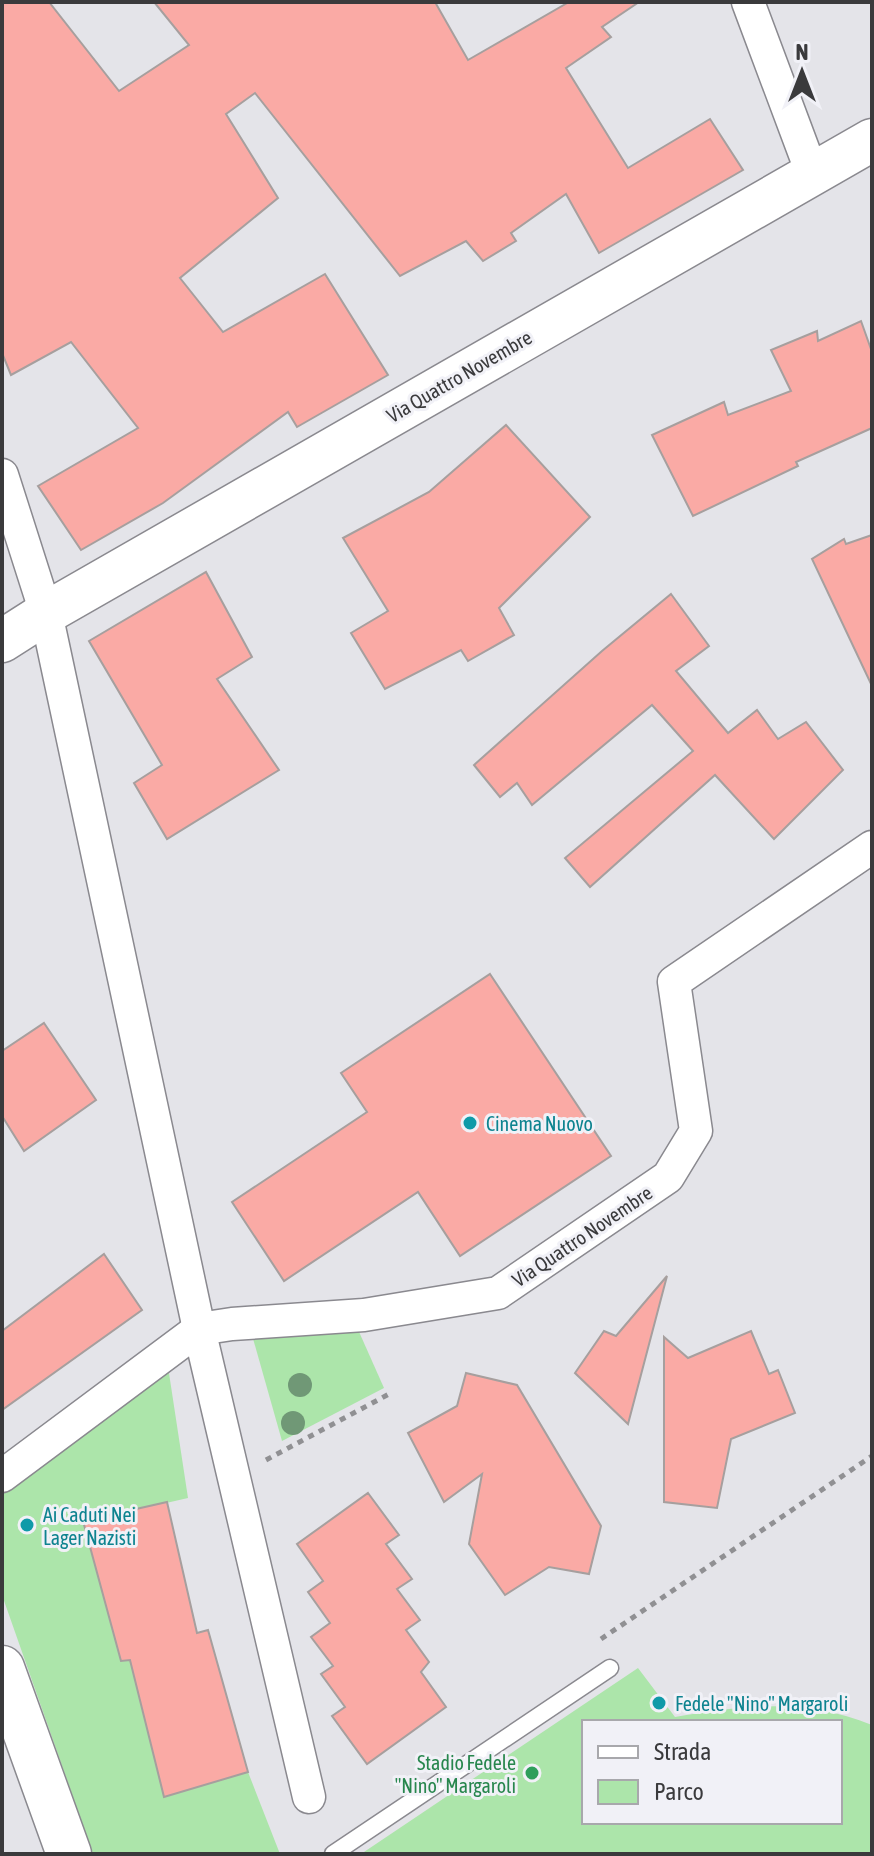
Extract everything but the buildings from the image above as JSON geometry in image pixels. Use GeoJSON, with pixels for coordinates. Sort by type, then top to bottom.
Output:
{"type":"FeatureCollection","features":[{"type":"Feature","properties":{"kind":"main road"},"geometry":{"type":"LineString","coordinates":[[2,1668],[69,1854]]}},
{"type":"Feature","properties":{"kind":"street"},"geometry":{"type":"LineString","coordinates":[[748,2],[812,173]]}},
{"type":"Feature","properties":{"kind":"street","name":"Via Quattro Novembre"},"geometry":{"type":"LineString","coordinates":[[2,641],[872,140]]}},
{"type":"Feature","properties":{"kind":"street"},"geometry":{"type":"LineString","coordinates":[[2,475],[46,613],[199,1329],[309,1797]]}},
{"type":"Feature","properties":{"kind":"street","name":"Via Quattro Novembre"},"geometry":{"type":"LineString","coordinates":[[2,1476],[199,1329],[364,1315],[498,1293],[668,1177],[696,1131],[674,982],[872,847]]}},
{"type":"Feature","properties":{"kind":"lane"},"geometry":{"type":"LineString","coordinates":[[333,1854],[610,1668]]}},
{"type":"Feature","properties":{"kind":"path"},"geometry":{"type":"LineString","coordinates":[[234,1478],[389,1394]]}},
{"type":"Feature","properties":{"kind":"green space"},"geometry":{"type":"Polygon","coordinates":[[[356,1325],[384,1388],[282,1441],[252,1335],[356,1325]]]}},
{"type":"Feature","properties":{"kind":"green space"},"geometry":{"type":"Polygon","coordinates":[[[167,1360],[188,1498],[83,1522],[121,1661],[130,1660],[164,1797],[248,1772],[280,1854],[93,1854],[2,1595],[2,1495],[167,1360]]]}},
{"type":"Feature","properties":{"kind":"green space","name":"Stadio Fedele \"Nino\" Margaroli"},"geometry":{"type":"Polygon","coordinates":[[[638,1668],[675,1717],[725,1709],[774,1706],[823,1711],[872,1725],[872,1854],[361,1854],[638,1668]]]}},
{"type":"Feature","properties":{"kind":"place","name":"Cinema Nuovo"},"geometry":{"type":"Point","coordinates":[470,1123]}},
{"type":"Feature","properties":{"kind":"place","name":"Ai Caduti Nei Lager Nazisti"},"geometry":{"type":"Point","coordinates":[27,1525]}},
{"type":"Feature","properties":{"kind":"place","name":"Fedele \"Nino\" Margaroli"},"geometry":{"type":"Point","coordinates":[659,1703]}},
{"type":"Feature","properties":{"kind":"place","name":"Stadio Fedele \"Nino\" Margaroli"},"geometry":{"type":"Point","coordinates":[532,1773]}}]}
